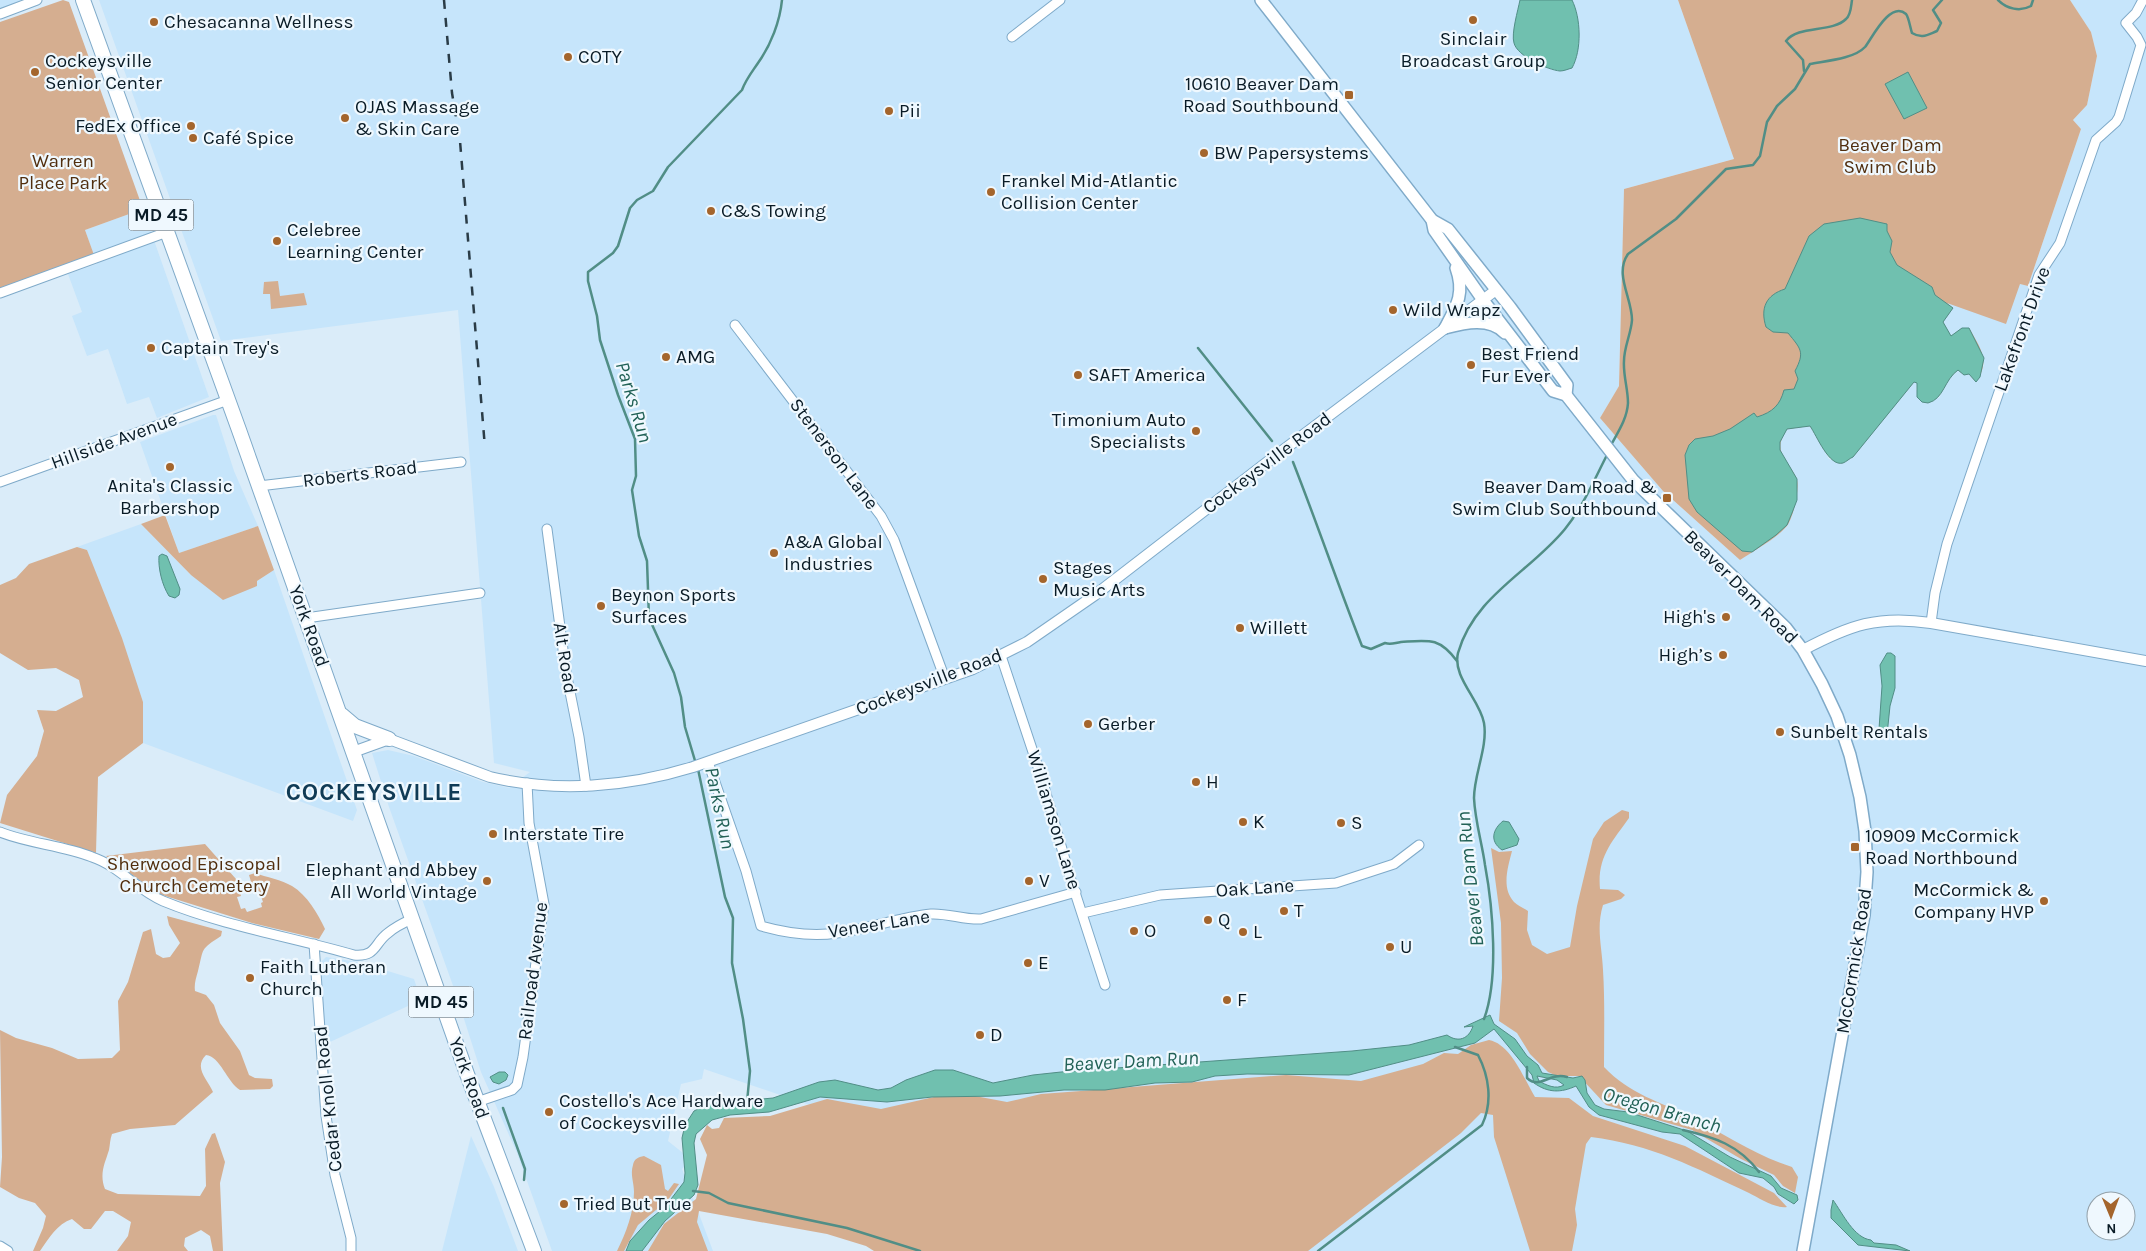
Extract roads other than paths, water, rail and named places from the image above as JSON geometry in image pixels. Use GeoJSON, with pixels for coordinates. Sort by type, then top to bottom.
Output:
{"type":"FeatureCollection","features":[{"type":"Feature","properties":{"kind":"main road","name":"York Road"},"geometry":{"type":"LineString","coordinates":[[83,0],[259,486],[477,1102],[534,1251]]}},
{"type":"Feature","properties":{"kind":"main road","name":"Beaver Dam Road"},"geometry":{"type":"LineString","coordinates":[[1261,0],[1432,220],[1448,229],[1496,290],[1567,385],[1566,395]]}},
{"type":"Feature","properties":{"kind":"main road","name":"Beaver Dam Road"},"geometry":{"type":"LineString","coordinates":[[1432,220],[1434,230],[1483,300],[1553,391],[1566,395],[1620,466],[1766,608],[1802,650]]}},
{"type":"Feature","properties":{"kind":"main road"},"geometry":{"type":"LineString","coordinates":[[1445,328],[1458,301],[1460,288],[1460,280],[1450,252]]}},
{"type":"Feature","properties":{"kind":"main road"},"geometry":{"type":"LineString","coordinates":[[1445,328],[1474,322],[1499,327],[1518,346]]}},
{"type":"Feature","properties":{"kind":"main road","name":"McCormick Road"},"geometry":{"type":"LineString","coordinates":[[1802,650],[1832,705],[1850,755],[1863,812],[1866,865],[1864,915],[1803,1251]]}},
{"type":"Feature","properties":{"kind":"main road"},"geometry":{"type":"LineString","coordinates":[[339,711],[355,726],[389,740]]}},
{"type":"Feature","properties":{"kind":"street"},"geometry":{"type":"LineString","coordinates":[[0,14],[37,0]]}},
{"type":"Feature","properties":{"kind":"street"},"geometry":{"type":"LineString","coordinates":[[1012,37],[1060,0]]}},
{"type":"Feature","properties":{"kind":"street","name":"Lakefront Drive"},"geometry":{"type":"LineString","coordinates":[[1932,623],[1935,593],[1947,544],[2038,274],[2060,243],[2096,140],[2119,117],[2141,45],[2137,36],[2126,23],[2136,13],[2143,0]]}},
{"type":"Feature","properties":{"kind":"street"},"geometry":{"type":"LineString","coordinates":[[0,293],[168,232]]}},
{"type":"Feature","properties":{"kind":"street","name":"Cockeysville Road"},"geometry":{"type":"LineString","coordinates":[[389,740],[490,777],[527,783],[586,786],[640,781],[700,765],[945,679],[1002,656],[1055,625],[1096,595],[1496,290]]}},
{"type":"Feature","properties":{"kind":"street","name":"Stenerson Lane"},"geometry":{"type":"LineString","coordinates":[[735,325],[881,516],[894,540],[945,679]]}},
{"type":"Feature","properties":{"kind":"street","name":"Hillside Avenue"},"geometry":{"type":"LineString","coordinates":[[0,482],[228,400]]}},
{"type":"Feature","properties":{"kind":"street","name":"Roberts Road"},"geometry":{"type":"LineString","coordinates":[[259,486],[461,462]]}},
{"type":"Feature","properties":{"kind":"street","name":"Alt Road"},"geometry":{"type":"LineString","coordinates":[[547,529],[566,672],[580,737],[586,786]]}},
{"type":"Feature","properties":{"kind":"street"},"geometry":{"type":"LineString","coordinates":[[306,618],[480,593]]}},
{"type":"Feature","properties":{"kind":"street","name":"Beaver Dam Road"},"geometry":{"type":"LineString","coordinates":[[1802,650],[1844,630],[1872,622],[1901,620],[1932,623],[2146,661]]}},
{"type":"Feature","properties":{"kind":"street","name":"Williamson Lane"},"geometry":{"type":"LineString","coordinates":[[1002,656],[1105,984]]}},
{"type":"Feature","properties":{"kind":"street"},"geometry":{"type":"LineString","coordinates":[[353,752],[389,740]]}},
{"type":"Feature","properties":{"kind":"street","name":"Veneer Lane"},"geometry":{"type":"LineString","coordinates":[[700,765],[746,871],[761,926],[785,932],[812,935],[836,933],[930,914],[970,920],[981,919],[1076,892]]}},
{"type":"Feature","properties":{"kind":"street","name":"Railroad Avenue"},"geometry":{"type":"LineString","coordinates":[[477,1102],[512,1090],[517,1085],[523,1057],[544,904],[528,823],[527,783]]}},
{"type":"Feature","properties":{"kind":"street"},"geometry":{"type":"LineString","coordinates":[[0,832],[82,853],[104,861],[145,892],[169,903],[230,922],[354,955],[367,955],[376,948],[386,933],[412,919]]}},
{"type":"Feature","properties":{"kind":"street","name":"Oak Lane"},"geometry":{"type":"LineString","coordinates":[[1083,913],[1160,895],[1336,883],[1394,864],[1419,845]]}},
{"type":"Feature","properties":{"kind":"street","name":"Cedar Knoll Road"},"geometry":{"type":"LineString","coordinates":[[314,944],[326,1116],[335,1175],[351,1238],[351,1251]]}},
{"type":"Feature","properties":{"kind":"street"},"geometry":{"type":"LineString","coordinates":[[0,1246],[8,1251]]}},
{"type":"Feature","properties":{"kind":"waterway","name":"Parks Run"},"geometry":{"type":"LineString","coordinates":[[696,764],[685,727],[681,697],[674,673],[649,618],[647,561],[639,536],[632,490],[636,476],[635,439],[600,340],[597,316],[588,281],[588,272],[613,253],[618,246],[630,208],[637,200],[653,191],[668,167],[742,90],[771,41],[782,0]]}},
{"type":"Feature","properties":{"kind":"waterway"},"geometry":{"type":"LineString","coordinates":[[1804,71],[1803,60],[1786,41],[1798,33],[1840,23],[1849,15],[1852,0]]}},
{"type":"Feature","properties":{"kind":"waterway","name":"Beaver Dam Run"},"geometry":{"type":"LineString","coordinates":[[1611,445],[1624,420],[1628,403],[1624,361],[1632,320],[1623,278],[1624,262],[1628,254],[1676,219],[1726,169],[1753,165],[1760,156],[1767,122],[1777,106],[1795,89],[1810,64],[1839,59],[1860,51],[1888,16],[1894,12],[1900,11],[1906,14],[1912,33],[1916,35],[1924,36],[1937,31],[1941,23],[1933,10],[1942,0]]}},
{"type":"Feature","properties":{"kind":"waterway","name":"Beaver Dam Run"},"geometry":{"type":"LineString","coordinates":[[1998,0],[2009,7],[2018,9],[2031,6],[2033,0]]}},
{"type":"Feature","properties":{"kind":"waterway"},"geometry":{"type":"LineString","coordinates":[[1198,348],[1272,441]]}},
{"type":"Feature","properties":{"kind":"waterway","name":"Beaver Dam Run"},"geometry":{"type":"LineString","coordinates":[[1484,1019],[1492,984],[1493,943],[1488,882],[1474,798],[1485,732],[1481,714],[1459,671],[1458,653],[1466,633],[1490,600],[1565,529],[1588,492],[1608,453]]}},
{"type":"Feature","properties":{"kind":"waterway"},"geometry":{"type":"LineString","coordinates":[[1293,462],[1362,646],[1371,649],[1385,643],[1433,642],[1445,648],[1457,661]]}},
{"type":"Feature","properties":{"kind":"waterway","name":"Parks Run"},"geometry":{"type":"LineString","coordinates":[[698,769],[725,897],[733,918],[732,963],[743,1019],[750,1071],[747,1102]]}},
{"type":"Feature","properties":{"kind":"waterway"},"geometry":{"type":"LineString","coordinates":[[1318,1251],[1482,1125],[1488,1107],[1487,1080],[1482,1063],[1478,1055],[1455,1047]]}},
{"type":"Feature","properties":{"kind":"waterway","name":"Oregon Branch"},"geometry":{"type":"LineString","coordinates":[[1527,1067],[1527,1078],[1532,1081],[1541,1082],[1555,1077],[1567,1077]]}},
{"type":"Feature","properties":{"kind":"waterway"},"geometry":{"type":"LineString","coordinates":[[503,1108],[525,1169],[524,1180]]}},
{"type":"Feature","properties":{"kind":"waterway","name":"Oregon Branch"},"geometry":{"type":"LineString","coordinates":[[1683,1130],[1715,1139],[1725,1144],[1743,1155],[1759,1172]]}},
{"type":"Feature","properties":{"kind":"waterway"},"geometry":{"type":"LineString","coordinates":[[693,1191],[709,1193],[728,1203],[847,1228],[920,1251]]}},
{"type":"Feature","properties":{"kind":"railway"},"geometry":{"type":"LineString","coordinates":[[444,0],[452,93],[460,141],[485,448]]}},
{"type":"Feature","properties":{"kind":"place","name":"Sinclair Broadcast Group"},"geometry":{"type":"Point","coordinates":[1473,20]}},
{"type":"Feature","properties":{"kind":"place","name":"Chesacanna Wellness"},"geometry":{"type":"Point","coordinates":[154,22]}},
{"type":"Feature","properties":{"kind":"place","name":"COTY"},"geometry":{"type":"Point","coordinates":[568,57]}},
{"type":"Feature","properties":{"kind":"place","name":"Cockeysville Senior Center"},"geometry":{"type":"Point","coordinates":[35,72]}},
{"type":"Feature","properties":{"kind":"place","name":"10610 Beaver Dam Road Southbound"},"geometry":{"type":"Point","coordinates":[1349,95]}},
{"type":"Feature","properties":{"kind":"place","name":"Pii"},"geometry":{"type":"Point","coordinates":[889,111]}},
{"type":"Feature","properties":{"kind":"place","name":"OJAS Massage & Skin Care"},"geometry":{"type":"Point","coordinates":[345,118]}},
{"type":"Feature","properties":{"kind":"place","name":"FedEx Office"},"geometry":{"type":"Point","coordinates":[191,126]}},
{"type":"Feature","properties":{"kind":"place","name":"Café Spice"},"geometry":{"type":"Point","coordinates":[193,138]}},
{"type":"Feature","properties":{"kind":"place","name":"BW Papersystems"},"geometry":{"type":"Point","coordinates":[1204,153]}},
{"type":"Feature","properties":{"kind":"place","name":"Frankel Mid-Atlantic Collision Center"},"geometry":{"type":"Point","coordinates":[991,192]}},
{"type":"Feature","properties":{"kind":"place","name":"C&S Towing"},"geometry":{"type":"Point","coordinates":[711,211]}},
{"type":"Feature","properties":{"kind":"place","name":"Celebree Learning Center"},"geometry":{"type":"Point","coordinates":[277,241]}},
{"type":"Feature","properties":{"kind":"place","name":"Wild Wrapz"},"geometry":{"type":"Point","coordinates":[1393,310]}},
{"type":"Feature","properties":{"kind":"place","name":"Captain Trey's"},"geometry":{"type":"Point","coordinates":[151,348]}},
{"type":"Feature","properties":{"kind":"place","name":"AMG"},"geometry":{"type":"Point","coordinates":[666,357]}},
{"type":"Feature","properties":{"kind":"place","name":"Best Friend Fur Ever"},"geometry":{"type":"Point","coordinates":[1471,365]}},
{"type":"Feature","properties":{"kind":"place","name":"SAFT America"},"geometry":{"type":"Point","coordinates":[1078,375]}},
{"type":"Feature","properties":{"kind":"place","name":"Timonium Auto Specialists"},"geometry":{"type":"Point","coordinates":[1196,431]}},
{"type":"Feature","properties":{"kind":"place","name":"Anita's Classic Barbershop"},"geometry":{"type":"Point","coordinates":[170,467]}},
{"type":"Feature","properties":{"kind":"place","name":"Beaver Dam Road & Swim Club Southbound"},"geometry":{"type":"Point","coordinates":[1667,498]}},
{"type":"Feature","properties":{"kind":"place","name":"A&A Global Industries"},"geometry":{"type":"Point","coordinates":[774,553]}},
{"type":"Feature","properties":{"kind":"place","name":"Stages Music Arts"},"geometry":{"type":"Point","coordinates":[1043,579]}},
{"type":"Feature","properties":{"kind":"place","name":"Beynon Sports Surfaces"},"geometry":{"type":"Point","coordinates":[601,606]}},
{"type":"Feature","properties":{"kind":"place","name":"High's"},"geometry":{"type":"Point","coordinates":[1726,617]}},
{"type":"Feature","properties":{"kind":"place","name":"Willett"},"geometry":{"type":"Point","coordinates":[1240,628]}},
{"type":"Feature","properties":{"kind":"place","name":"High’s"},"geometry":{"type":"Point","coordinates":[1723,655]}},
{"type":"Feature","properties":{"kind":"place","name":"Gerber"},"geometry":{"type":"Point","coordinates":[1088,724]}},
{"type":"Feature","properties":{"kind":"place","name":"Sunbelt Rentals"},"geometry":{"type":"Point","coordinates":[1780,732]}},
{"type":"Feature","properties":{"kind":"place","name":"H"},"geometry":{"type":"Point","coordinates":[1196,782]}},
{"type":"Feature","properties":{"kind":"place","name":"K"},"geometry":{"type":"Point","coordinates":[1243,822]}},
{"type":"Feature","properties":{"kind":"place","name":"S"},"geometry":{"type":"Point","coordinates":[1341,823]}},
{"type":"Feature","properties":{"kind":"place","name":"Interstate Tire"},"geometry":{"type":"Point","coordinates":[493,834]}},
{"type":"Feature","properties":{"kind":"place","name":"10909 McCormick Road Northbound"},"geometry":{"type":"Point","coordinates":[1855,847]}},
{"type":"Feature","properties":{"kind":"place","name":"Elephant and Abbey All World Vintage"},"geometry":{"type":"Point","coordinates":[487,881]}},
{"type":"Feature","properties":{"kind":"place","name":"V"},"geometry":{"type":"Point","coordinates":[1029,881]}},
{"type":"Feature","properties":{"kind":"place","name":"McCormick & Company HVP"},"geometry":{"type":"Point","coordinates":[2044,901]}},
{"type":"Feature","properties":{"kind":"place","name":"T"},"geometry":{"type":"Point","coordinates":[1284,911]}},
{"type":"Feature","properties":{"kind":"place","name":"Q"},"geometry":{"type":"Point","coordinates":[1208,920]}},
{"type":"Feature","properties":{"kind":"place","name":"O"},"geometry":{"type":"Point","coordinates":[1134,931]}},
{"type":"Feature","properties":{"kind":"place","name":"L"},"geometry":{"type":"Point","coordinates":[1243,932]}},
{"type":"Feature","properties":{"kind":"place","name":"U"},"geometry":{"type":"Point","coordinates":[1390,947]}},
{"type":"Feature","properties":{"kind":"place","name":"E"},"geometry":{"type":"Point","coordinates":[1028,963]}},
{"type":"Feature","properties":{"kind":"place","name":"Faith Lutheran Church"},"geometry":{"type":"Point","coordinates":[250,978]}},
{"type":"Feature","properties":{"kind":"place","name":"F"},"geometry":{"type":"Point","coordinates":[1227,1000]}},
{"type":"Feature","properties":{"kind":"place","name":"D"},"geometry":{"type":"Point","coordinates":[980,1035]}},
{"type":"Feature","properties":{"kind":"place","name":"Costello's Ace Hardware of Cockeysville"},"geometry":{"type":"Point","coordinates":[549,1112]}},
{"type":"Feature","properties":{"kind":"place","name":"Tried But True"},"geometry":{"type":"Point","coordinates":[564,1204]}},
{"type":"Feature","properties":{"kind":"district","name":"COCKEYSVILLE"},"geometry":{"type":"Point","coordinates":[374,792]}},
{"type":"Feature","properties":{"kind":"park label","name":"Beaver Dam Swim Club"},"geometry":{"type":"Point","coordinates":[1890,156]}},
{"type":"Feature","properties":{"kind":"park label","name":"Warren Place Park"},"geometry":{"type":"Point","coordinates":[63,172]}},
{"type":"Feature","properties":{"kind":"park label","name":"Sherwood Episcopal Church Cemetery"},"geometry":{"type":"Point","coordinates":[194,875]}}]}
